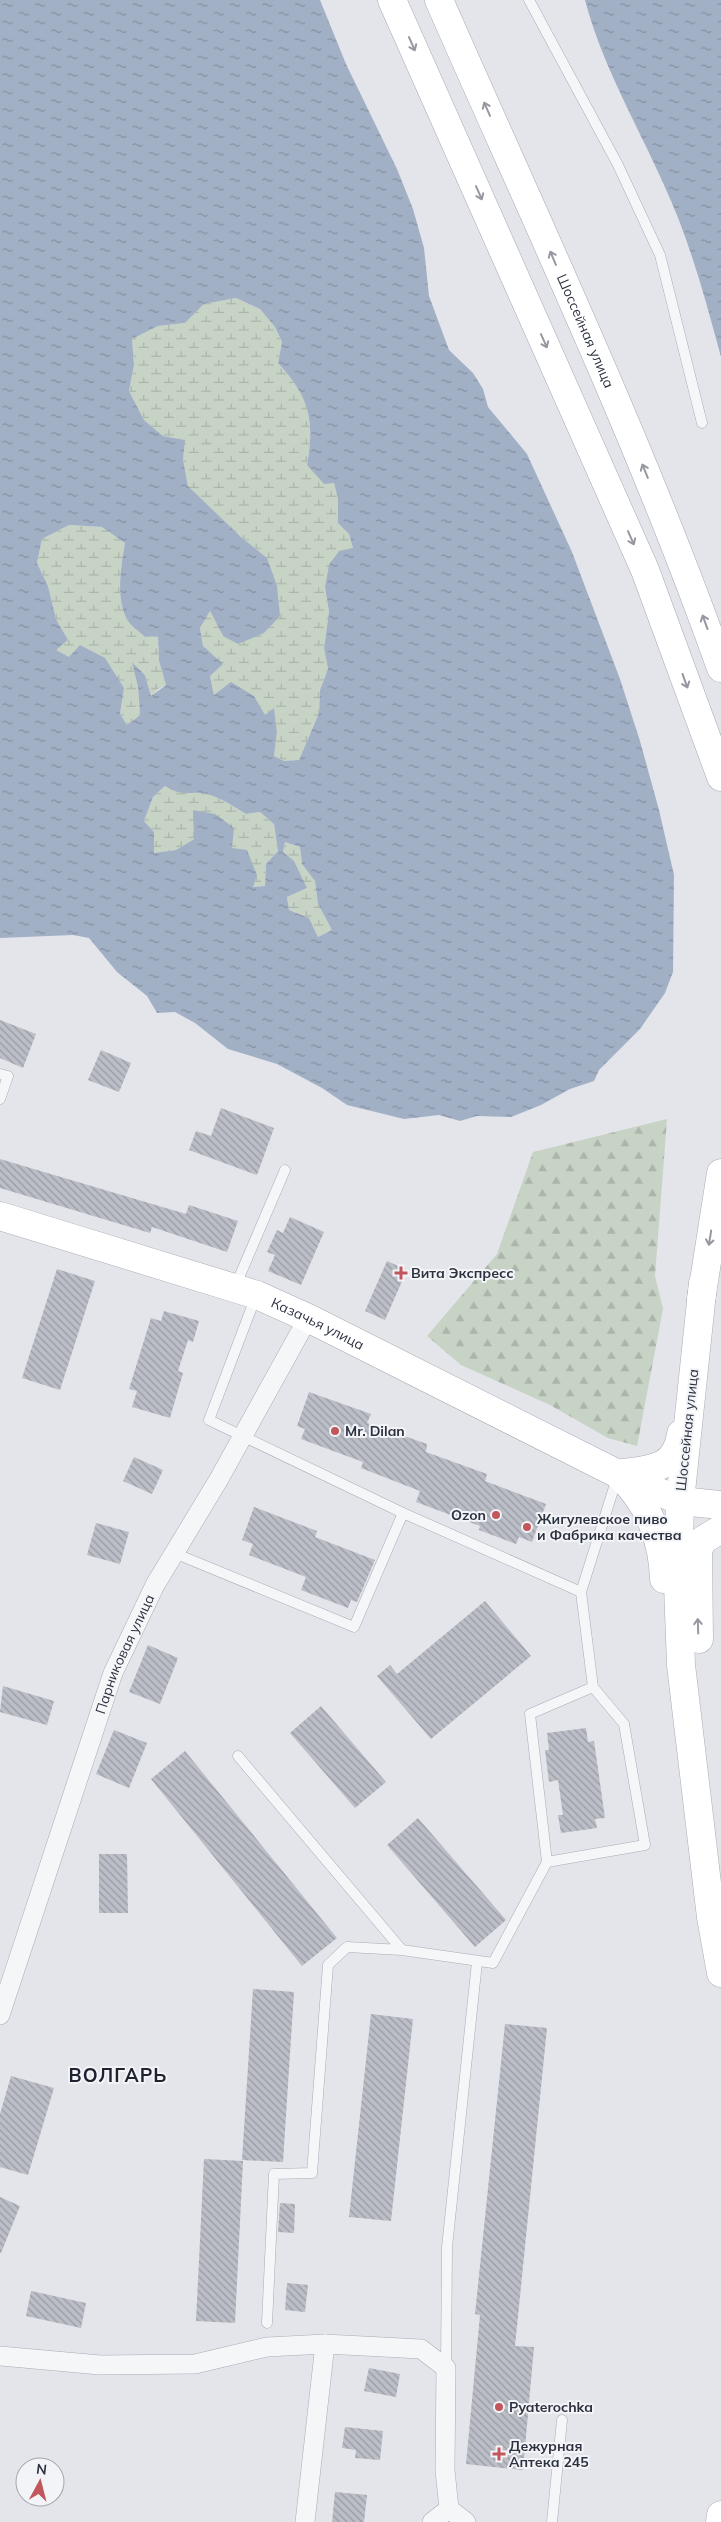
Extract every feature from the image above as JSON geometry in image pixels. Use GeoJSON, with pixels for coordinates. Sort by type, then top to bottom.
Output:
{"type":"FeatureCollection","features":[{"type":"Feature","properties":{"kind":"main road"},"geometry":{"type":"LineString","coordinates":[[392,0],[645,570],[721,777]]}},
{"type":"Feature","properties":{"kind":"main road","name":"Шоссейная улица"},"geometry":{"type":"LineString","coordinates":[[439,0],[638,454],[690,581],[721,668]]}},
{"type":"Feature","properties":{"kind":"main road","name":"Шоссейная улица"},"geometry":{"type":"LineString","coordinates":[[618,1474],[654,1469],[665,1464],[675,1455],[680,1444],[721,1173]]}},
{"type":"Feature","properties":{"kind":"main road","name":"Казачья улица"},"geometry":{"type":"LineString","coordinates":[[0,1216],[246,1292],[308,1318],[618,1474],[680,1501],[721,1505]]}},
{"type":"Feature","properties":{"kind":"main road","name":"Шоссейная улица"},"geometry":{"type":"LineString","coordinates":[[703,1283],[680,1501],[678,1585],[680,1647],[688,1727],[711,1917],[721,1972]]}},
{"type":"Feature","properties":{"kind":"main road","name":"Казачья улица"},"geometry":{"type":"LineString","coordinates":[[618,1474],[631,1487],[639,1499],[658,1537],[664,1565],[665,1600],[680,1647]]}},
{"type":"Feature","properties":{"kind":"main road","name":"Шоссейная улица"},"geometry":{"type":"LineString","coordinates":[[688,1727],[699,1649],[698,1550],[703,1540],[721,1529]]}},
{"type":"Feature","properties":{"kind":"main road"},"geometry":{"type":"LineString","coordinates":[[720,2522],[721,2515]]}},
{"type":"Feature","properties":{"kind":"street","name":"Парниковая улица"},"geometry":{"type":"LineString","coordinates":[[0,2015],[112,1673],[155,1585],[308,1318]]}},
{"type":"Feature","properties":{"kind":"street"},"geometry":{"type":"LineString","coordinates":[[304,2522],[325,2344]]}},
{"type":"Feature","properties":{"kind":"street"},"geometry":{"type":"LineString","coordinates":[[0,2356],[100,2365],[195,2364],[267,2347],[325,2344],[421,2349],[446,2368],[445,2470],[449,2508],[466,2522]]}},
{"type":"Feature","properties":{"kind":"street"},"geometry":{"type":"LineString","coordinates":[[432,2522],[449,2508]]}},
{"type":"Feature","properties":{"kind":"lane"},"geometry":{"type":"LineString","coordinates":[[529,0],[618,164],[660,254],[702,423]]}},
{"type":"Feature","properties":{"kind":"lane"},"geometry":{"type":"LineString","coordinates":[[0,1074],[8,1076],[0,1099]]}},
{"type":"Feature","properties":{"kind":"lane"},"geometry":{"type":"LineString","coordinates":[[285,1170],[246,1292],[209,1420],[404,1513],[581,1592]]}},
{"type":"Feature","properties":{"kind":"lane"},"geometry":{"type":"LineString","coordinates":[[547,1862],[645,1845],[624,1724],[592,1687],[581,1592],[618,1474]]}},
{"type":"Feature","properties":{"kind":"lane"},"geometry":{"type":"LineString","coordinates":[[174,1553],[354,1626],[404,1513]]}},
{"type":"Feature","properties":{"kind":"lane"},"geometry":{"type":"LineString","coordinates":[[266,2323],[274,2174],[312,2173],[328,1965],[347,1947],[402,1950],[494,1963],[547,1862],[530,1714],[592,1687]]}},
{"type":"Feature","properties":{"kind":"lane"},"geometry":{"type":"LineString","coordinates":[[238,1756],[402,1950]]}},
{"type":"Feature","properties":{"kind":"lane"},"geometry":{"type":"LineString","coordinates":[[446,2368],[446,2247],[477,1962]]}},
{"type":"Feature","properties":{"kind":"lane"},"geometry":{"type":"LineString","coordinates":[[552,2522],[562,2420]]}},
{"type":"Feature","properties":{"kind":"green space"},"geometry":{"type":"Polygon","coordinates":[[[236,298],[260,309],[275,327],[282,342],[278,363],[297,387],[303,398],[310,421],[307,465],[334,483],[338,499],[338,523],[349,534],[353,548],[325,587],[329,612],[324,648],[328,669],[320,690],[319,713],[299,760],[284,761],[274,756],[277,732],[274,708],[265,716],[254,696],[214,695],[210,676],[222,664],[203,646],[200,628],[210,611],[223,636],[267,558],[241,537],[188,486],[183,459],[184,440],[163,436],[144,420],[129,391],[134,365],[132,339],[158,326],[185,323],[204,304],[236,298]]]}},
{"type":"Feature","properties":{"kind":"green space"},"geometry":{"type":"Polygon","coordinates":[[[69,525],[102,527],[125,543],[120,583],[121,603],[124,613],[128,621],[145,637],[158,636],[159,661],[166,685],[158,689],[151,697],[145,675],[133,663],[138,687],[140,715],[127,725],[120,714],[124,688],[55,650],[68,640],[56,619],[48,586],[37,563],[42,539],[69,525]]]}},
{"type":"Feature","properties":{"kind":"green space"},"geometry":{"type":"Polygon","coordinates":[[[165,786],[186,793],[207,794],[227,802],[246,814],[260,812],[274,824],[278,851],[266,864],[265,886],[253,887],[232,848],[194,839],[176,850],[154,853],[154,832],[144,821],[153,797],[165,786]]]}},
{"type":"Feature","properties":{"kind":"green space"},"geometry":{"type":"Polygon","coordinates":[[[285,842],[300,847],[302,864],[315,881],[318,904],[332,930],[318,937],[309,918],[289,910],[287,897],[307,888],[283,852],[285,842]]]}},
{"type":"Feature","properties":{"kind":"green space"},"geometry":{"type":"Polygon","coordinates":[[[667,1119],[655,1276],[663,1309],[637,1446],[608,1438],[550,1405],[461,1365],[427,1336],[497,1254],[533,1152],[667,1119]]]}},
{"type":"Feature","properties":{"kind":"water"},"geometry":{"type":"Polygon","coordinates":[[[0,0],[320,0],[346,64],[397,169],[413,209],[424,248],[429,296],[449,350],[473,373],[483,389],[488,407],[527,454],[572,552],[620,679],[640,741],[674,875],[673,972],[665,993],[640,1029],[599,1070],[594,1081],[570,1089],[541,1105],[511,1117],[477,1116],[460,1121],[439,1115],[404,1119],[347,1105],[322,1088],[277,1064],[228,1049],[195,1023],[175,1012],[157,1013],[147,996],[117,972],[89,938],[73,935],[0,938],[0,0]],[[236,298],[204,304],[185,323],[158,326],[132,339],[134,365],[129,391],[144,420],[163,436],[185,440],[183,459],[188,486],[241,537],[267,558],[277,586],[280,616],[264,633],[238,644],[223,636],[210,611],[200,628],[203,646],[223,664],[210,676],[214,695],[231,682],[254,696],[265,715],[274,708],[277,732],[274,756],[284,761],[299,760],[319,713],[320,690],[328,669],[324,648],[329,612],[325,587],[329,565],[339,551],[353,548],[349,534],[338,523],[338,499],[334,483],[324,484],[307,465],[310,421],[303,398],[297,387],[278,363],[282,342],[275,327],[260,309],[236,298]],[[69,525],[42,539],[37,563],[48,586],[56,619],[68,640],[56,650],[69,657],[80,645],[105,658],[124,688],[120,714],[127,725],[140,715],[138,687],[132,662],[145,675],[151,696],[166,685],[159,661],[158,636],[145,637],[128,621],[121,603],[120,583],[125,543],[102,527],[69,525]],[[165,786],[153,797],[144,821],[154,832],[154,853],[176,850],[194,839],[193,810],[215,814],[234,828],[232,848],[247,850],[257,875],[253,887],[265,886],[266,864],[278,851],[274,824],[260,812],[246,814],[227,802],[207,794],[181,793],[165,786]],[[285,842],[283,852],[294,861],[307,888],[287,897],[289,910],[309,918],[318,937],[332,930],[318,904],[315,881],[302,864],[300,847],[285,842]]]}},
{"type":"Feature","properties":{"kind":"water"},"geometry":{"type":"Polygon","coordinates":[[[585,0],[721,0],[721,357],[703,291],[682,227],[610,71],[585,0]]]}},
{"type":"Feature","properties":{"kind":"building"},"geometry":{"type":"Polygon","coordinates":[[[0,1020],[36,1034],[23,1068],[0,1058],[0,1020]]]}},
{"type":"Feature","properties":{"kind":"building"},"geometry":{"type":"Polygon","coordinates":[[[101,1050],[131,1063],[119,1092],[88,1080],[101,1050]]]}},
{"type":"Feature","properties":{"kind":"building"},"geometry":{"type":"Polygon","coordinates":[[[221,1108],[274,1128],[257,1175],[189,1150],[196,1131],[211,1136],[221,1108]]]}},
{"type":"Feature","properties":{"kind":"building"},"geometry":{"type":"Polygon","coordinates":[[[0,1159],[186,1214],[189,1205],[238,1221],[227,1252],[152,1227],[150,1233],[0,1188],[0,1159]]]}},
{"type":"Feature","properties":{"kind":"building"},"geometry":{"type":"Polygon","coordinates":[[[290,1217],[324,1232],[301,1285],[268,1271],[275,1255],[267,1252],[277,1230],[283,1233],[290,1217]]]}},
{"type":"Feature","properties":{"kind":"building"},"geometry":{"type":"Polygon","coordinates":[[[387,1261],[407,1270],[385,1320],[365,1311],[387,1261]]]}},
{"type":"Feature","properties":{"kind":"building"},"geometry":{"type":"Polygon","coordinates":[[[57,1269],[95,1281],[60,1390],[22,1378],[57,1269]]]}},
{"type":"Feature","properties":{"kind":"building"},"geometry":{"type":"Polygon","coordinates":[[[164,1311],[199,1321],[193,1342],[188,1340],[178,1371],[183,1373],[170,1418],[132,1407],[137,1391],[129,1389],[151,1318],[161,1321],[164,1311]]]}},
{"type":"Feature","properties":{"kind":"building"},"geometry":{"type":"Polygon","coordinates":[[[309,1392],[371,1414],[367,1423],[427,1444],[426,1452],[487,1474],[485,1481],[546,1504],[532,1542],[519,1537],[516,1544],[479,1530],[480,1526],[416,1502],[420,1491],[361,1468],[363,1462],[301,1439],[305,1429],[297,1426],[309,1392]]]}},
{"type":"Feature","properties":{"kind":"building"},"geometry":{"type":"Polygon","coordinates":[[[134,1457],[163,1470],[152,1494],[123,1481],[134,1457]]]}},
{"type":"Feature","properties":{"kind":"building"},"geometry":{"type":"Polygon","coordinates":[[[254,1507],[317,1531],[315,1537],[375,1560],[357,1602],[351,1600],[348,1608],[301,1590],[306,1577],[249,1555],[253,1544],[242,1540],[254,1507]]]}},
{"type":"Feature","properties":{"kind":"building"},"geometry":{"type":"Polygon","coordinates":[[[96,1523],[129,1532],[120,1564],[87,1555],[96,1523]]]}},
{"type":"Feature","properties":{"kind":"building"},"geometry":{"type":"Polygon","coordinates":[[[485,1601],[531,1656],[431,1739],[377,1676],[390,1665],[397,1674],[485,1601]]]}},
{"type":"Feature","properties":{"kind":"building"},"geometry":{"type":"Polygon","coordinates":[[[148,1645],[178,1658],[160,1704],[129,1692],[148,1645]]]}},
{"type":"Feature","properties":{"kind":"building"},"geometry":{"type":"Polygon","coordinates":[[[3,1686],[54,1701],[47,1725],[0,1712],[3,1686]]]}},
{"type":"Feature","properties":{"kind":"building"},"geometry":{"type":"Polygon","coordinates":[[[321,1706],[386,1782],[355,1808],[290,1733],[321,1706]]]}},
{"type":"Feature","properties":{"kind":"building"},"geometry":{"type":"Polygon","coordinates":[[[586,1728],[588,1742],[594,1741],[605,1818],[595,1819],[597,1828],[561,1833],[558,1815],[563,1815],[558,1780],[549,1782],[545,1750],[549,1750],[547,1733],[586,1728]]]}},
{"type":"Feature","properties":{"kind":"building"},"geometry":{"type":"Polygon","coordinates":[[[114,1730],[147,1743],[129,1788],[96,1774],[114,1730]]]}},
{"type":"Feature","properties":{"kind":"building"},"geometry":{"type":"Polygon","coordinates":[[[185,1751],[337,1938],[302,1966],[151,1779],[185,1751]]]}},
{"type":"Feature","properties":{"kind":"building"},"geometry":{"type":"Polygon","coordinates":[[[418,1818],[506,1920],[475,1947],[387,1845],[418,1818]]]}},
{"type":"Feature","properties":{"kind":"building"},"geometry":{"type":"Polygon","coordinates":[[[99,1854],[127,1854],[128,1913],[99,1913],[99,1854]]]}},
{"type":"Feature","properties":{"kind":"building"},"geometry":{"type":"Polygon","coordinates":[[[253,1989],[294,1992],[283,2162],[242,2160],[253,1989]]]}},
{"type":"Feature","properties":{"kind":"building"},"geometry":{"type":"Polygon","coordinates":[[[371,2014],[413,2019],[391,2221],[349,2217],[371,2014]]]}},
{"type":"Feature","properties":{"kind":"building"},"geometry":{"type":"Polygon","coordinates":[[[505,2024],[547,2028],[515,2346],[534,2347],[523,2470],[466,2464],[480,2315],[475,2314],[505,2024]]]}},
{"type":"Feature","properties":{"kind":"building"},"geometry":{"type":"Polygon","coordinates":[[[11,2076],[54,2088],[28,2175],[0,2167],[0,2114],[11,2076]]]}},
{"type":"Feature","properties":{"kind":"building"},"geometry":{"type":"Polygon","coordinates":[[[204,2159],[243,2161],[235,2323],[196,2321],[204,2159]]]}},
{"type":"Feature","properties":{"kind":"building"},"geometry":{"type":"Polygon","coordinates":[[[0,2197],[20,2206],[1,2253],[0,2253],[0,2197]]]}},
{"type":"Feature","properties":{"kind":"building"},"geometry":{"type":"Polygon","coordinates":[[[280,2203],[295,2204],[294,2233],[278,2232],[280,2203]]]}},
{"type":"Feature","properties":{"kind":"building"},"geometry":{"type":"Polygon","coordinates":[[[287,2283],[308,2285],[305,2312],[285,2310],[287,2283]]]}},
{"type":"Feature","properties":{"kind":"building"},"geometry":{"type":"Polygon","coordinates":[[[31,2291],[86,2303],[81,2328],[26,2316],[31,2291]]]}},
{"type":"Feature","properties":{"kind":"building"},"geometry":{"type":"Polygon","coordinates":[[[369,2368],[400,2374],[396,2397],[364,2391],[369,2368]]]}},
{"type":"Feature","properties":{"kind":"building"},"geometry":{"type":"Polygon","coordinates":[[[345,2427],[383,2431],[380,2460],[355,2458],[356,2450],[342,2448],[345,2427]]]}},
{"type":"Feature","properties":{"kind":"building"},"geometry":{"type":"Polygon","coordinates":[[[335,2492],[367,2495],[364,2522],[332,2522],[335,2492]]]}},
{"type":"Feature","properties":{"kind":"place","name":"Вита Экспресс"},"geometry":{"type":"Point","coordinates":[401,1273]}},
{"type":"Feature","properties":{"kind":"place","name":"Mr. Dilan"},"geometry":{"type":"Point","coordinates":[335,1431]}},
{"type":"Feature","properties":{"kind":"place","name":"Ozon"},"geometry":{"type":"Point","coordinates":[496,1515]}},
{"type":"Feature","properties":{"kind":"place","name":"Жигулевское пиво и Фабрика качества"},"geometry":{"type":"Point","coordinates":[527,1527]}},
{"type":"Feature","properties":{"kind":"place","name":"Pyaterochka"},"geometry":{"type":"Point","coordinates":[499,2407]}},
{"type":"Feature","properties":{"kind":"place","name":"Дежурная Аптека 245"},"geometry":{"type":"Point","coordinates":[499,2454]}},
{"type":"Feature","properties":{"kind":"district","name":"ВОЛГАРЬ"},"geometry":{"type":"Point","coordinates":[118,2075]}}]}
